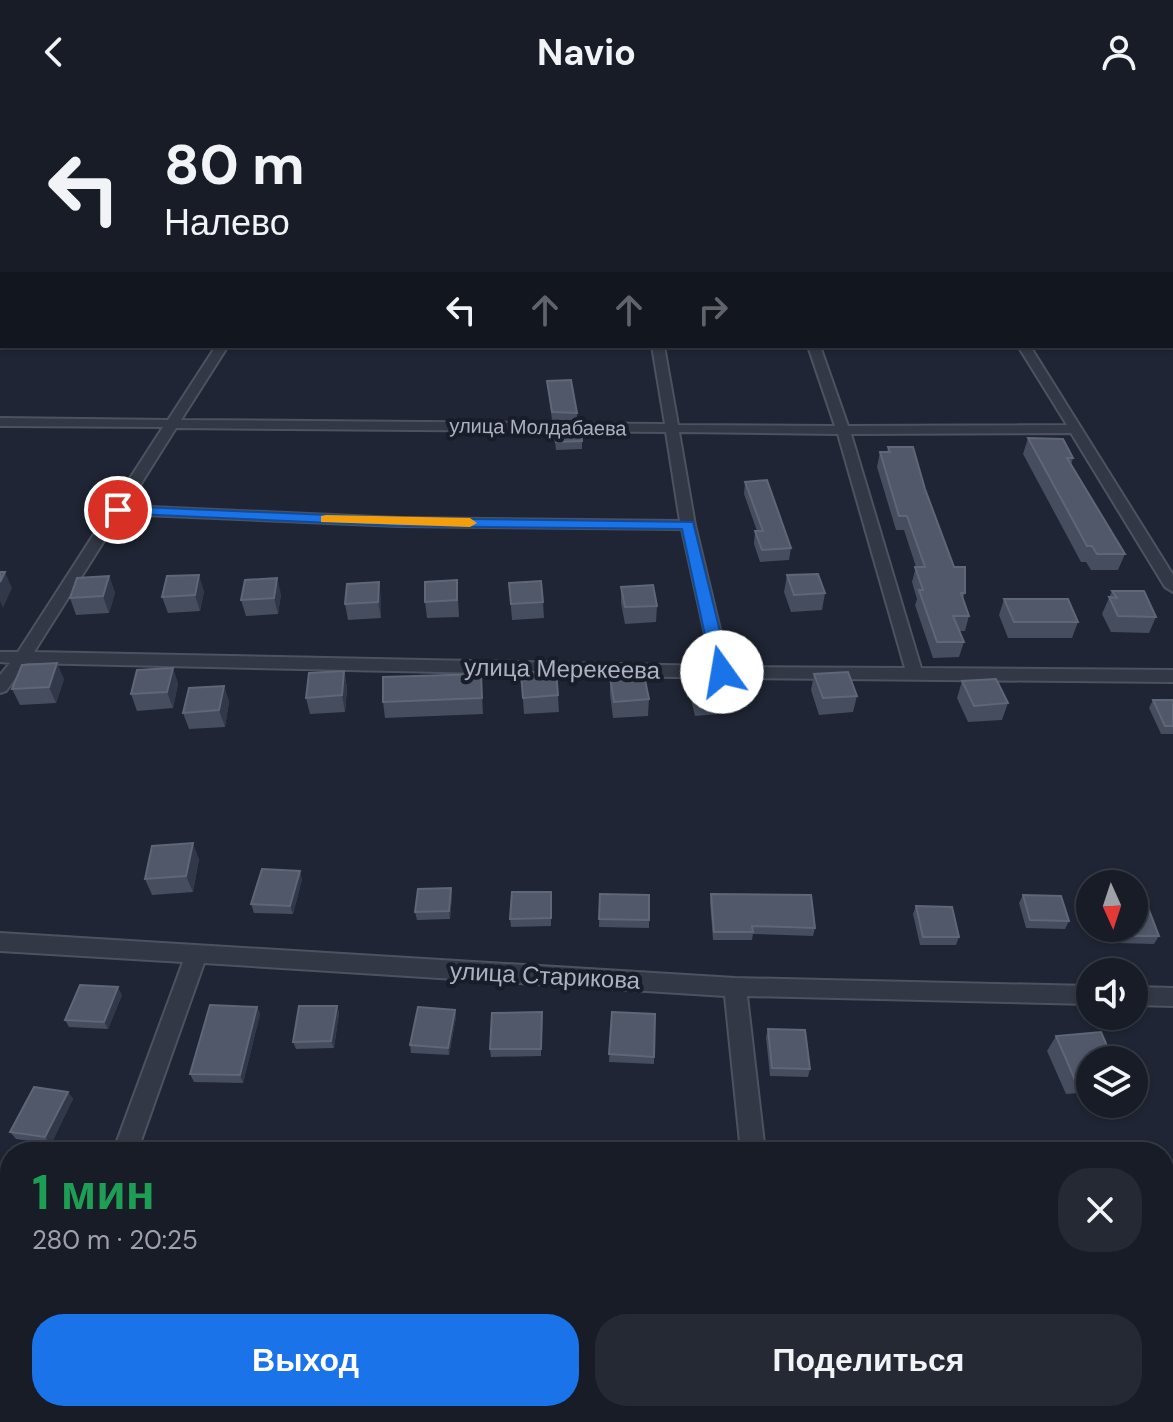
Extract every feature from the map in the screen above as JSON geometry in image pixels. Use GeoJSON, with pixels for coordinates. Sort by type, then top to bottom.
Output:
{"type":"FeatureCollection","features":[{"type":"Feature","properties":{"kind":"street"},"geometry":{"type":"LineString","coordinates":[[0,687],[23,657],[221,348]]}},
{"type":"Feature","properties":{"kind":"street"},"geometry":{"type":"LineString","coordinates":[[658,348],[688,525],[722,672]]}},
{"type":"Feature","properties":{"kind":"street"},"geometry":{"type":"LineString","coordinates":[[815,348],[843,430],[914,672]]}},
{"type":"Feature","properties":{"kind":"street"},"geometry":{"type":"LineString","coordinates":[[1025,348],[1173,587]]}},
{"type":"Feature","properties":{"kind":"street","name":"улица Молдабаева"},"geometry":{"type":"LineString","coordinates":[[0,422],[843,430],[1076,429]]}},
{"type":"Feature","properties":{"kind":"street"},"geometry":{"type":"LineString","coordinates":[[118,510],[398,522],[688,525]]}},
{"type":"Feature","properties":{"kind":"street","name":"улица Мерекеева"},"geometry":{"type":"LineString","coordinates":[[0,657],[722,672],[1173,676]]}},
{"type":"Feature","properties":{"kind":"street","name":"улица Старикова"},"geometry":{"type":"LineString","coordinates":[[0,942],[735,987],[1076,995]]}},
{"type":"Feature","properties":{"kind":"street"},"geometry":{"type":"LineString","coordinates":[[129,1142],[196,955]]}},
{"type":"Feature","properties":{"kind":"street"},"geometry":{"type":"LineString","coordinates":[[735,987],[752,1142]]}},
{"type":"Feature","properties":{"kind":"street"},"geometry":{"type":"LineString","coordinates":[[1148,996],[1173,997]]}},
{"type":"Feature","properties":{"kind":"building"},"geometry":{"type":"Polygon","coordinates":[[[571,380],[577,413],[552,412],[547,381],[571,380]]]}},
{"type":"Feature","properties":{"kind":"building"},"geometry":{"type":"Polygon","coordinates":[[[553,426],[580,427],[582,441],[556,442],[553,426]]]}},
{"type":"Feature","properties":{"kind":"building"},"geometry":{"type":"Polygon","coordinates":[[[1028,438],[1063,439],[1073,458],[1067,458],[1125,554],[1097,554],[1092,546],[1087,546],[1028,438]]]}},
{"type":"Feature","properties":{"kind":"building"},"geometry":{"type":"Polygon","coordinates":[[[888,447],[913,447],[954,567],[965,567],[965,593],[961,593],[969,616],[953,616],[964,642],[937,642],[919,590],[923,590],[915,567],[925,567],[907,516],[899,516],[880,452],[890,452],[888,447]]]}},
{"type":"Feature","properties":{"kind":"building"},"geometry":{"type":"Polygon","coordinates":[[[767,480],[791,548],[762,550],[755,531],[763,531],[745,482],[767,480]]]}},
{"type":"Feature","properties":{"kind":"building"},"geometry":{"type":"Polygon","coordinates":[[[818,574],[825,593],[794,595],[787,575],[818,574]]]}},
{"type":"Feature","properties":{"kind":"building"},"geometry":{"type":"Polygon","coordinates":[[[199,575],[195,595],[162,597],[167,576],[199,575]]]}},
{"type":"Feature","properties":{"kind":"building"},"geometry":{"type":"Polygon","coordinates":[[[109,576],[103,596],[70,598],[77,578],[109,576]]]}},
{"type":"Feature","properties":{"kind":"building"},"geometry":{"type":"Polygon","coordinates":[[[277,578],[274,598],[241,600],[245,580],[277,578]]]}},
{"type":"Feature","properties":{"kind":"building"},"geometry":{"type":"Polygon","coordinates":[[[457,580],[457,600],[425,602],[425,582],[457,580]]]}},
{"type":"Feature","properties":{"kind":"building"},"geometry":{"type":"Polygon","coordinates":[[[541,581],[543,602],[511,604],[509,583],[541,581]]]}},
{"type":"Feature","properties":{"kind":"building"},"geometry":{"type":"Polygon","coordinates":[[[379,582],[378,602],[345,604],[347,584],[379,582]]]}},
{"type":"Feature","properties":{"kind":"building"},"geometry":{"type":"Polygon","coordinates":[[[653,585],[657,606],[625,607],[621,587],[653,585]]]}},
{"type":"Feature","properties":{"kind":"building"},"geometry":{"type":"Polygon","coordinates":[[[1112,591],[1144,591],[1156,617],[1118,616],[1109,597],[1117,598],[1112,591]]]}},
{"type":"Feature","properties":{"kind":"building"},"geometry":{"type":"Polygon","coordinates":[[[1004,599],[1068,599],[1078,622],[1014,622],[1004,599]]]}},
{"type":"Feature","properties":{"kind":"building"},"geometry":{"type":"Polygon","coordinates":[[[57,663],[49,687],[12,689],[22,665],[57,663]]]}},
{"type":"Feature","properties":{"kind":"building"},"geometry":{"type":"Polygon","coordinates":[[[173,668],[167,692],[131,694],[137,670],[173,668]]]}},
{"type":"Feature","properties":{"kind":"building"},"geometry":{"type":"Polygon","coordinates":[[[344,671],[342,695],[306,698],[309,673],[344,671]]]}},
{"type":"Feature","properties":{"kind":"building"},"geometry":{"type":"Polygon","coordinates":[[[556,671],[558,695],[523,698],[521,673],[556,671]]]}},
{"type":"Feature","properties":{"kind":"building"},"geometry":{"type":"Polygon","coordinates":[[[848,672],[857,696],[823,698],[814,674],[848,672]]]}},
{"type":"Feature","properties":{"kind":"building"},"geometry":{"type":"Polygon","coordinates":[[[725,673],[731,697],[696,699],[690,675],[725,673]]]}},
{"type":"Feature","properties":{"kind":"building"},"geometry":{"type":"Polygon","coordinates":[[[481,674],[482,698],[383,702],[383,677],[481,674]]]}},
{"type":"Feature","properties":{"kind":"building"},"geometry":{"type":"Polygon","coordinates":[[[644,675],[649,699],[614,702],[610,677],[644,675]]]}},
{"type":"Feature","properties":{"kind":"building"},"geometry":{"type":"Polygon","coordinates":[[[996,679],[1008,703],[974,706],[962,681],[996,679]]]}},
{"type":"Feature","properties":{"kind":"building"},"geometry":{"type":"Polygon","coordinates":[[[224,686],[219,710],[183,713],[189,688],[224,686]]]}},
{"type":"Feature","properties":{"kind":"building"},"geometry":{"type":"Polygon","coordinates":[[[1153,700],[1173,700],[1173,726],[1165,726],[1153,700]]]}},
{"type":"Feature","properties":{"kind":"building"},"geometry":{"type":"Polygon","coordinates":[[[193,843],[186,876],[145,879],[152,846],[193,843]]]}},
{"type":"Feature","properties":{"kind":"building"},"geometry":{"type":"Polygon","coordinates":[[[262,869],[300,871],[290,906],[251,904],[262,869]]]}},
{"type":"Feature","properties":{"kind":"building"},"geometry":{"type":"Polygon","coordinates":[[[451,888],[449,911],[415,912],[418,889],[451,888]]]}},
{"type":"Feature","properties":{"kind":"building"},"geometry":{"type":"Polygon","coordinates":[[[512,892],[551,892],[551,918],[510,919],[512,892]]]}},
{"type":"Feature","properties":{"kind":"building"},"geometry":{"type":"Polygon","coordinates":[[[600,894],[649,895],[649,920],[599,919],[600,894]]]}},
{"type":"Feature","properties":{"kind":"building"},"geometry":{"type":"Polygon","coordinates":[[[711,894],[811,895],[815,928],[752,926],[753,932],[714,932],[711,894]]]}},
{"type":"Feature","properties":{"kind":"building"},"geometry":{"type":"Polygon","coordinates":[[[1023,895],[1061,896],[1069,921],[1030,920],[1023,895]]]}},
{"type":"Feature","properties":{"kind":"building"},"geometry":{"type":"Polygon","coordinates":[[[916,906],[952,907],[959,937],[923,937],[916,906]]]}},
{"type":"Feature","properties":{"kind":"building"},"geometry":{"type":"Polygon","coordinates":[[[1148,908],[1159,936],[1148,936],[1148,908]]]}},
{"type":"Feature","properties":{"kind":"building"},"geometry":{"type":"Polygon","coordinates":[[[80,985],[118,987],[104,1022],[65,1020],[80,985]]]}},
{"type":"Feature","properties":{"kind":"building"},"geometry":{"type":"Polygon","coordinates":[[[210,1005],[257,1007],[240,1075],[190,1074],[210,1005]]]}},
{"type":"Feature","properties":{"kind":"building"},"geometry":{"type":"Polygon","coordinates":[[[299,1006],[337,1006],[331,1041],[293,1042],[299,1006]]]}},
{"type":"Feature","properties":{"kind":"building"},"geometry":{"type":"Polygon","coordinates":[[[418,1007],[455,1010],[448,1048],[410,1045],[418,1007]]]}},
{"type":"Feature","properties":{"kind":"building"},"geometry":{"type":"Polygon","coordinates":[[[542,1012],[541,1049],[490,1049],[492,1013],[542,1012]]]}},
{"type":"Feature","properties":{"kind":"building"},"geometry":{"type":"Polygon","coordinates":[[[612,1012],[655,1014],[654,1057],[609,1054],[612,1012]]]}},
{"type":"Feature","properties":{"kind":"building"},"geometry":{"type":"Polygon","coordinates":[[[768,1029],[805,1030],[810,1069],[772,1068],[768,1029]]]}},
{"type":"Feature","properties":{"kind":"building"},"geometry":{"type":"Polygon","coordinates":[[[1101,1032],[1107,1046],[1076,1046],[1075,1080],[1056,1036],[1101,1032]]]}},
{"type":"Feature","properties":{"kind":"building"},"geometry":{"type":"Polygon","coordinates":[[[34,1087],[68,1092],[45,1137],[10,1132],[34,1087]]]}},
{"type":"Feature","properties":{"kind":"slow traffic"},"geometry":{"type":"LineString","coordinates":[[326,519],[470,523]]}},
{"type":"Feature","properties":{"kind":"route"},"geometry":{"type":"LineString","coordinates":[[118,510],[398,522],[688,525],[722,672]]}}]}
